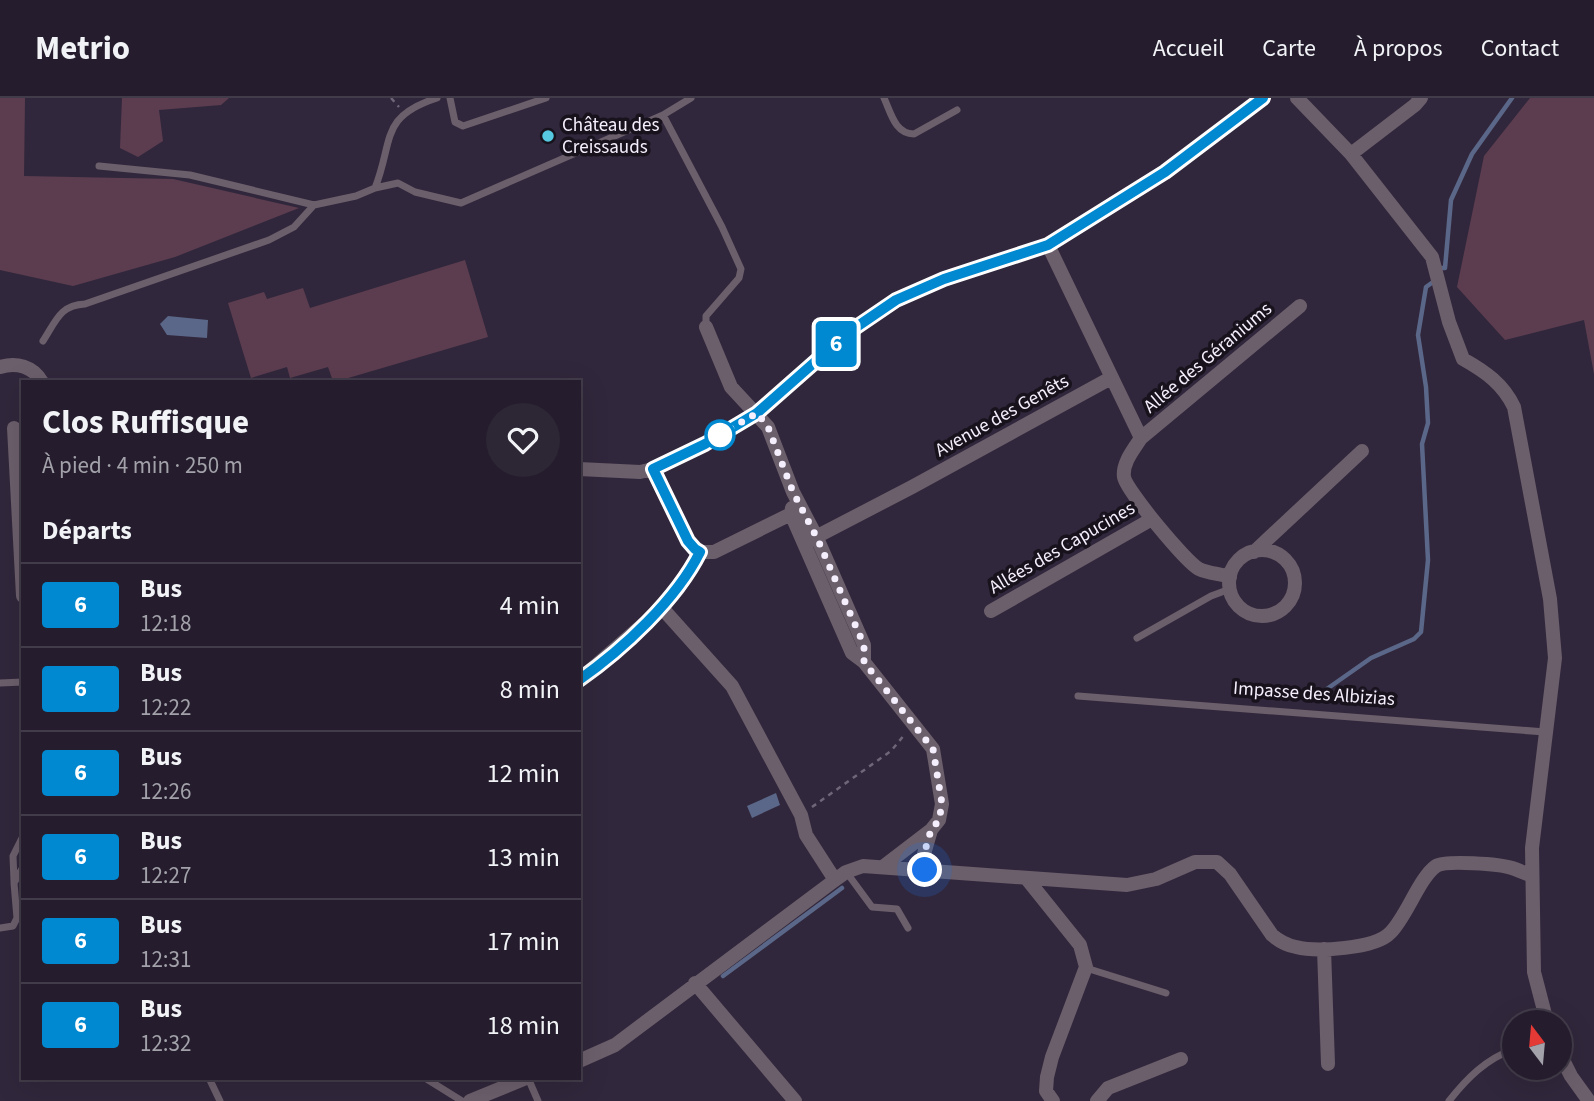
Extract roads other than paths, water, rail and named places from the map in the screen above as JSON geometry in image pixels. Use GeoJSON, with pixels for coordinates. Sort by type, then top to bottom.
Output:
{"type":"FeatureCollection","features":[{"type":"Feature","properties":{"kind":"street"},"geometry":{"type":"LineString","coordinates":[[581,469],[640,472],[653,469],[705,444],[757,413],[849,332],[896,300],[944,279],[1048,245],[1165,172],[1263,98]]}},
{"type":"Feature","properties":{"kind":"street"},"geometry":{"type":"LineString","coordinates":[[1297,98],[1351,154],[1432,257],[1463,359],[1487,372],[1506,391],[1514,407],[1550,599],[1555,658],[1532,848],[1534,972],[1544,1010]]}},
{"type":"Feature","properties":{"kind":"street"},"geometry":{"type":"LineString","coordinates":[[1351,154],[1415,105],[1420,98]]}},
{"type":"Feature","properties":{"kind":"street"},"geometry":{"type":"LineString","coordinates":[[1048,245],[1141,438],[1125,465],[1124,478],[1130,491],[1198,569],[1230,583]]}},
{"type":"Feature","properties":{"kind":"street","name":"Allée des Géraniums"},"geometry":{"type":"LineString","coordinates":[[1141,438],[1300,306]]}},
{"type":"Feature","properties":{"kind":"street"},"geometry":{"type":"LineString","coordinates":[[706,327],[731,387],[768,427],[852,653],[864,662],[933,749],[942,804],[939,820],[931,830],[884,866]]}},
{"type":"Feature","properties":{"kind":"street"},"geometry":{"type":"LineString","coordinates":[[0,367],[14,364],[26,366],[41,380]]}},
{"type":"Feature","properties":{"kind":"street","name":"Avenue des Genêts"},"geometry":{"type":"LineString","coordinates":[[811,540],[1111,378]]}},
{"type":"Feature","properties":{"kind":"street"},"geometry":{"type":"LineString","coordinates":[[12,426],[21,565]]}},
{"type":"Feature","properties":{"kind":"street"},"geometry":{"type":"LineString","coordinates":[[1254,552],[1278,554],[1294,572],[1296,584],[1293,596],[1277,613],[1265,617],[1242,610],[1234,600],[1230,583],[1234,566],[1243,557],[1254,552],[1362,451]]}},
{"type":"Feature","properties":{"kind":"street"},"geometry":{"type":"LineString","coordinates":[[653,469],[688,541],[700,552],[714,552],[792,514]]}},
{"type":"Feature","properties":{"kind":"street"},"geometry":{"type":"LineString","coordinates":[[793,492],[792,514],[797,529],[811,540]]}},
{"type":"Feature","properties":{"kind":"street","name":"Allées des Capucines"},"geometry":{"type":"LineString","coordinates":[[991,611],[1152,519]]}},
{"type":"Feature","properties":{"kind":"street"},"geometry":{"type":"LineString","coordinates":[[581,678],[662,608],[678,589],[700,552]]}},
{"type":"Feature","properties":{"kind":"street"},"geometry":{"type":"LineString","coordinates":[[662,608],[732,686],[801,815],[806,835],[840,876]]}},
{"type":"Feature","properties":{"kind":"street"},"geometry":{"type":"LineString","coordinates":[[925,870],[924,854],[931,830]]}},
{"type":"Feature","properties":{"kind":"street"},"geometry":{"type":"LineString","coordinates":[[581,1060],[615,1045],[840,876],[863,866],[1127,885],[1156,879],[1195,862],[1217,862],[1230,874],[1272,935],[1280,942],[1297,947],[1324,949],[1370,944],[1390,934],[1437,865],[1450,863],[1510,867],[1532,876]]}},
{"type":"Feature","properties":{"kind":"street"},"geometry":{"type":"LineString","coordinates":[[1027,879],[1080,946],[1086,968],[1047,1077],[1046,1091],[1054,1101]]}},
{"type":"Feature","properties":{"kind":"street"},"geometry":{"type":"LineString","coordinates":[[1324,949],[1328,1064]]}},
{"type":"Feature","properties":{"kind":"street"},"geometry":{"type":"LineString","coordinates":[[695,984],[795,1101]]}},
{"type":"Feature","properties":{"kind":"street"},"geometry":{"type":"LineString","coordinates":[[1097,1101],[1108,1088],[1181,1059]]}},
{"type":"Feature","properties":{"kind":"street"},"geometry":{"type":"LineString","coordinates":[[1572,1077],[1589,1101]]}},
{"type":"Feature","properties":{"kind":"street"},"geometry":{"type":"LineString","coordinates":[[470,1101],[522,1080]]}},
{"type":"Feature","properties":{"kind":"lane"},"geometry":{"type":"LineString","coordinates":[[376,188],[388,141],[403,112],[437,98]]}},
{"type":"Feature","properties":{"kind":"lane"},"geometry":{"type":"LineString","coordinates":[[450,98],[455,122],[463,126],[546,98]]}},
{"type":"Feature","properties":{"kind":"lane"},"geometry":{"type":"LineString","coordinates":[[99,166],[190,175],[314,205],[398,183],[415,192],[461,202],[663,115],[691,98]]}},
{"type":"Feature","properties":{"kind":"lane"},"geometry":{"type":"LineString","coordinates":[[884,98],[898,127],[908,135],[914,135],[957,110]]}},
{"type":"Feature","properties":{"kind":"lane"},"geometry":{"type":"LineString","coordinates":[[663,115],[741,269],[739,278],[706,316],[706,327]]}},
{"type":"Feature","properties":{"kind":"lane"},"geometry":{"type":"LineString","coordinates":[[43,341],[64,310],[71,305],[85,304],[269,240],[294,227],[314,205]]}},
{"type":"Feature","properties":{"kind":"lane"},"geometry":{"type":"LineString","coordinates":[[1137,638],[1230,583]]}},
{"type":"Feature","properties":{"kind":"lane"},"geometry":{"type":"LineString","coordinates":[[0,683],[21,682]]}},
{"type":"Feature","properties":{"kind":"lane","name":"Impasse des Albizias"},"geometry":{"type":"LineString","coordinates":[[1079,696],[1547,732]]}},
{"type":"Feature","properties":{"kind":"lane"},"geometry":{"type":"LineString","coordinates":[[0,928],[13,926],[17,918],[13,856],[21,840]]}},
{"type":"Feature","properties":{"kind":"lane"},"geometry":{"type":"LineString","coordinates":[[14,883],[21,871]]}},
{"type":"Feature","properties":{"kind":"lane"},"geometry":{"type":"LineString","coordinates":[[840,876],[872,907],[897,909],[908,928]]}},
{"type":"Feature","properties":{"kind":"lane"},"geometry":{"type":"LineString","coordinates":[[1086,968],[1166,993]]}},
{"type":"Feature","properties":{"kind":"lane"},"geometry":{"type":"LineString","coordinates":[[1449,1101],[1473,1072],[1502,1053]]}},
{"type":"Feature","properties":{"kind":"lane"},"geometry":{"type":"LineString","coordinates":[[210,1080],[220,1101]]}},
{"type":"Feature","properties":{"kind":"lane"},"geometry":{"type":"LineString","coordinates":[[428,1080],[462,1101]]}},
{"type":"Feature","properties":{"kind":"lane"},"geometry":{"type":"LineString","coordinates":[[528,1080],[538,1101]]}},
{"type":"Feature","properties":{"kind":"water"},"geometry":{"type":"Polygon","coordinates":[[[168,316],[208,320],[207,338],[167,335],[160,324],[168,316]]]}},
{"type":"Feature","properties":{"kind":"water"},"geometry":{"type":"Polygon","coordinates":[[[776,793],[780,805],[752,818],[747,806],[776,793]]]}},
{"type":"Feature","properties":{"kind":"waterway"},"geometry":{"type":"LineString","coordinates":[[1439,268],[1445,268],[1451,200],[1472,154],[1512,98]]}},
{"type":"Feature","properties":{"kind":"waterway"},"geometry":{"type":"LineString","coordinates":[[1314,698],[1371,658],[1414,639],[1421,632],[1428,560],[1422,444],[1428,423],[1418,335],[1426,287],[1433,282]]}},
{"type":"Feature","properties":{"kind":"waterway"},"geometry":{"type":"LineString","coordinates":[[723,976],[842,888]]}},
{"type":"Feature","properties":{"kind":"place","name":"Château des Creissauds"},"geometry":{"type":"Point","coordinates":[548,136]}}]}
